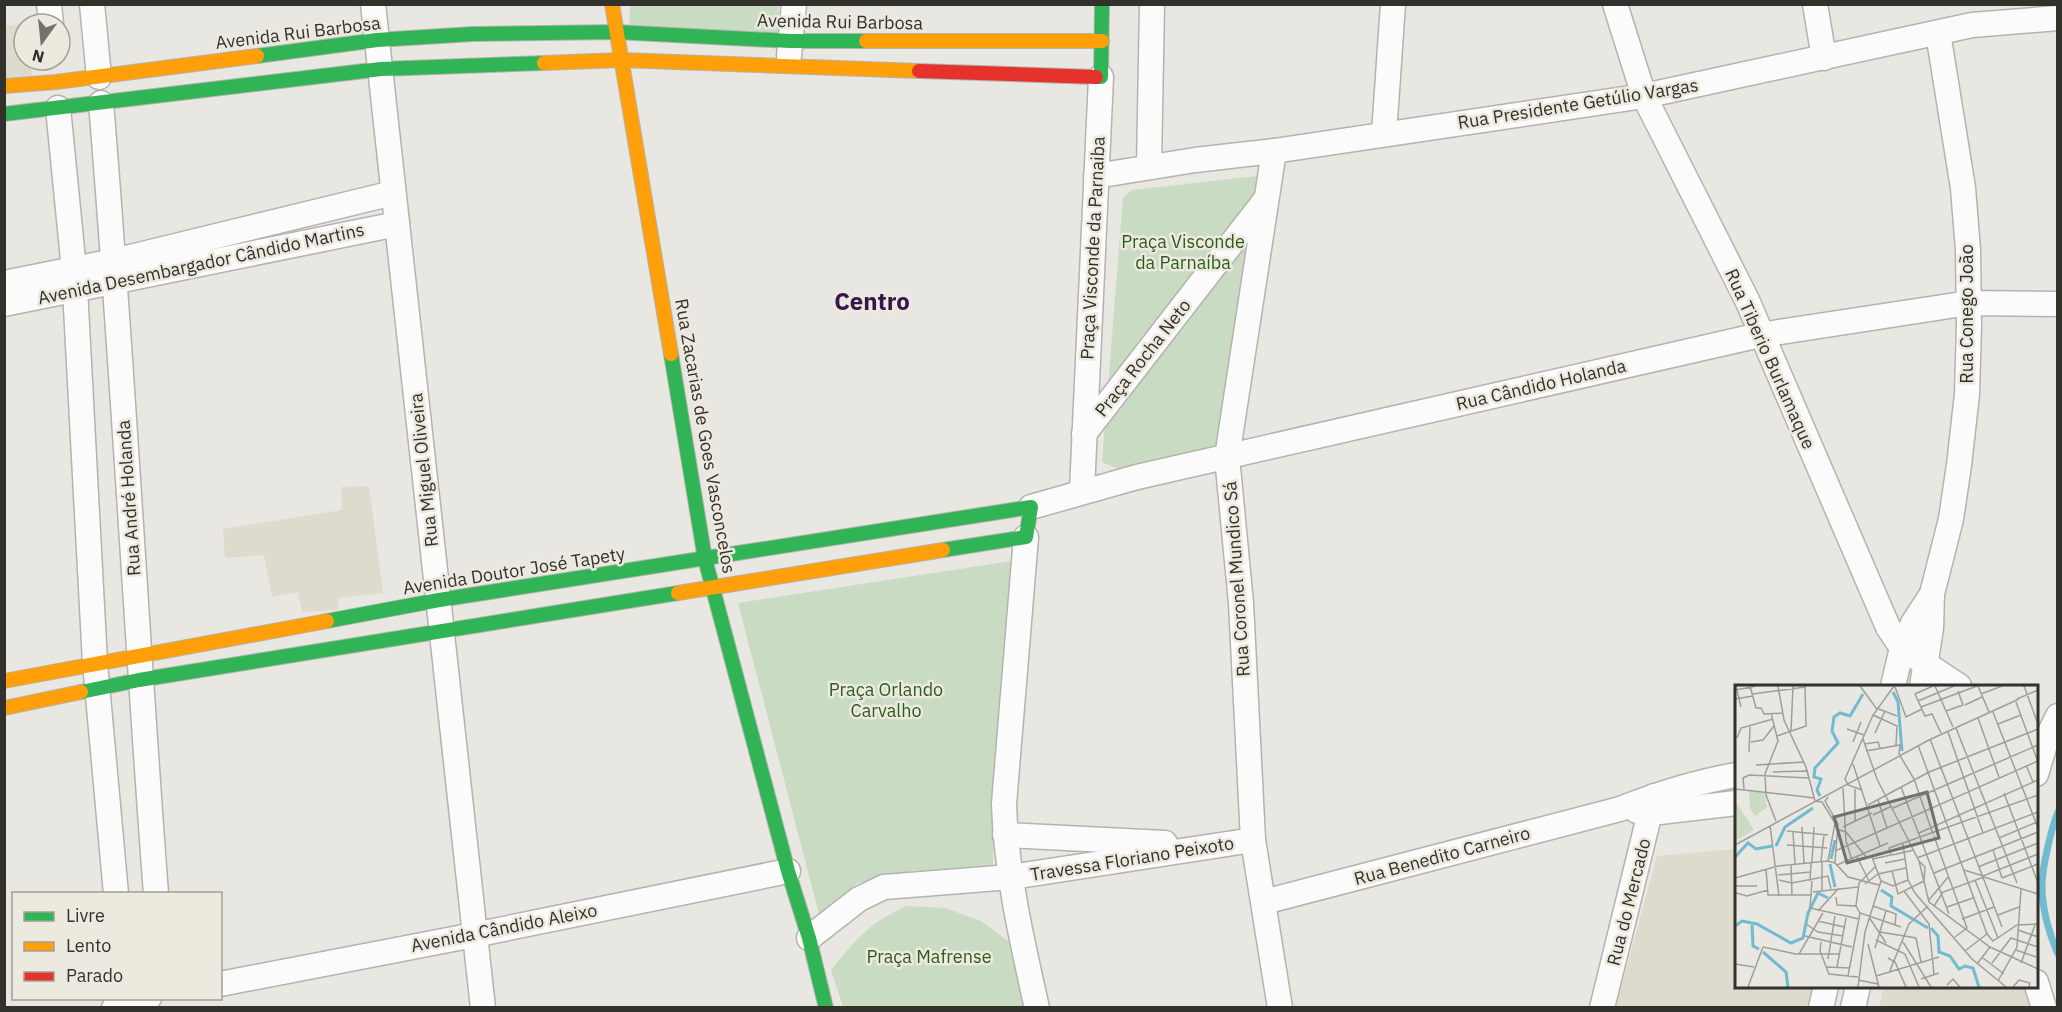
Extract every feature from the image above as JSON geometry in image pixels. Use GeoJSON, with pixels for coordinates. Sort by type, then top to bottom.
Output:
{"type":"FeatureCollection","features":[{"type":"Feature","properties":{"kind":"street"},"geometry":{"type":"LineString","coordinates":[[92,4],[99,77]]}},
{"type":"Feature","properties":{"kind":"street","name":"Rua Miguel Oliveira"},"geometry":{"type":"LineString","coordinates":[[373,4],[483,1008]]}},
{"type":"Feature","properties":{"kind":"street","name":"Rua Zacarias de Goes Vasconcelos"},"geometry":{"type":"LineString","coordinates":[[612,4],[705,559],[826,1008]]}},
{"type":"Feature","properties":{"kind":"street"},"geometry":{"type":"LineString","coordinates":[[789,67],[794,4]]}},
{"type":"Feature","properties":{"kind":"street","name":"Praça Visconde da Parnaiba"},"geometry":{"type":"LineString","coordinates":[[1082,491],[1101,77],[1102,4]]}},
{"type":"Feature","properties":{"kind":"street"},"geometry":{"type":"LineString","coordinates":[[1149,166],[1152,4]]}},
{"type":"Feature","properties":{"kind":"street"},"geometry":{"type":"LineString","coordinates":[[1384,134],[1393,4]]}},
{"type":"Feature","properties":{"kind":"street","name":"Rua Tiberio Burlamaque"},"geometry":{"type":"LineString","coordinates":[[1615,4],[1644,96],[1747,300],[1760,335],[1888,627],[1924,676],[1953,685]]}},
{"type":"Feature","properties":{"kind":"street"},"geometry":{"type":"LineString","coordinates":[[1815,4],[1824,58]]}},
{"type":"Feature","properties":{"kind":"street","name":"Rua Presidente Getúlio Vargas"},"geometry":{"type":"LineString","coordinates":[[1096,176],[1149,166],[1274,151],[1644,96],[1938,33],[1972,15],[2058,18]]}},
{"type":"Feature","properties":{"kind":"street","name":"Avenida Rui Barbosa"},"geometry":{"type":"LineString","coordinates":[[62,72],[99,77],[377,40],[516,33],[616,32],[790,41],[1102,41]]}},
{"type":"Feature","properties":{"kind":"street","name":"Rua Conego João"},"geometry":{"type":"LineString","coordinates":[[1924,676],[1931,628],[1932,594],[1951,519],[1959,465],[1967,394],[1969,303],[1963,188],[1938,33]]}},
{"type":"Feature","properties":{"kind":"street"},"geometry":{"type":"LineString","coordinates":[[4,114],[381,69],[621,60],[1101,77]]}},
{"type":"Feature","properties":{"kind":"street","name":"Avenida Rui Barbosa"},"geometry":{"type":"LineString","coordinates":[[4,86],[52,72]]}},
{"type":"Feature","properties":{"kind":"street","name":"Rua André Holanda"},"geometry":{"type":"LineString","coordinates":[[101,103],[115,272],[139,668],[156,892]]}},
{"type":"Feature","properties":{"kind":"street"},"geometry":{"type":"LineString","coordinates":[[58,108],[74,280],[95,663],[116,892]]}},
{"type":"Feature","properties":{"kind":"street","name":"Rua Coronel Mundico Sá"},"geometry":{"type":"LineString","coordinates":[[1274,151],[1227,457],[1241,603],[1253,840],[1280,1008]]}},
{"type":"Feature","properties":{"kind":"street","name":"Avenida Desembargador Cândido Martins"},"geometry":{"type":"LineString","coordinates":[[115,272],[393,193]]}},
{"type":"Feature","properties":{"kind":"street","name":"Praça Rocha Neto"},"geometry":{"type":"LineString","coordinates":[[1084,434],[1268,197]]}},
{"type":"Feature","properties":{"kind":"street","name":"Avenida Desembargador Cândido Martins"},"geometry":{"type":"LineString","coordinates":[[4,304],[74,280],[397,224]]}},
{"type":"Feature","properties":{"kind":"street","name":"Avenida Desembargador Cândido Martins"},"geometry":{"type":"LineString","coordinates":[[4,283],[74,280]]}},
{"type":"Feature","properties":{"kind":"street","name":"Rua Cândido Holanda"},"geometry":{"type":"LineString","coordinates":[[1031,507],[1082,491],[1760,335],[1969,303],[2058,304]]}},
{"type":"Feature","properties":{"kind":"street"},"geometry":{"type":"LineString","coordinates":[[1031,507],[1026,537],[1004,804],[1005,835],[1011,878],[1037,1008]]}},
{"type":"Feature","properties":{"kind":"street","name":"Avenida Doutor José Tapety"},"geometry":{"type":"LineString","coordinates":[[4,708],[98,689],[139,668],[439,600],[1031,507]]}},
{"type":"Feature","properties":{"kind":"street","name":"Avenida Doutor José Tapety"},"geometry":{"type":"LineString","coordinates":[[4,681],[95,663],[139,668],[443,632],[1026,537]]}},
{"type":"Feature","properties":{"kind":"street","name":"Rua Conego João"},"geometry":{"type":"LineString","coordinates":[[1893,685],[1902,648],[1913,623],[1932,594]]}},
{"type":"Feature","properties":{"kind":"street"},"geometry":{"type":"LineString","coordinates":[[2038,771],[2058,716]]}},
{"type":"Feature","properties":{"kind":"street","name":"Rua Benedito Carneiro"},"geometry":{"type":"LineString","coordinates":[[1652,804],[1698,783],[1735,775]]}},
{"type":"Feature","properties":{"kind":"street","name":"Rua Benedito Carneiro"},"geometry":{"type":"LineString","coordinates":[[1264,902],[1620,809],[1652,804],[1735,803]]}},
{"type":"Feature","properties":{"kind":"street","name":"Rua do Mercado"},"geometry":{"type":"LineString","coordinates":[[1602,1008],[1652,804]]}},
{"type":"Feature","properties":{"kind":"street"},"geometry":{"type":"LineString","coordinates":[[1005,835],[1215,846]]}},
{"type":"Feature","properties":{"kind":"street","name":"Travessa Floriano Peixoto"},"geometry":{"type":"LineString","coordinates":[[1011,878],[1253,840]]}},
{"type":"Feature","properties":{"kind":"street","name":"Avenida Cândido Aleixo"},"geometry":{"type":"LineString","coordinates":[[222,984],[474,935],[788,870]]}},
{"type":"Feature","properties":{"kind":"street"},"geometry":{"type":"LineString","coordinates":[[809,938],[859,899],[884,888],[1011,878]]}},
{"type":"Feature","properties":{"kind":"street"},"geometry":{"type":"LineString","coordinates":[[2038,986],[2044,1008]]}},
{"type":"Feature","properties":{"kind":"street"},"geometry":{"type":"LineString","coordinates":[[1821,1008],[1826,988]]}},
{"type":"Feature","properties":{"kind":"street"},"geometry":{"type":"LineString","coordinates":[[1853,1008],[1858,988]]}},
{"type":"Feature","properties":{"kind":"street"},"geometry":{"type":"LineString","coordinates":[[122,1005],[144,1000]]}},
{"type":"Feature","properties":{"kind":"shaded area"},"geometry":{"type":"Polygon","coordinates":[[[12,25],[12,72],[32,72],[32,75],[5,78],[4,26],[12,25]]]}},
{"type":"Feature","properties":{"kind":"shaded area"},"geometry":{"type":"Polygon","coordinates":[[[369,486],[383,593],[338,598],[339,610],[302,612],[298,592],[272,597],[264,555],[225,558],[223,529],[342,510],[341,487],[369,486]]]}},
{"type":"Feature","properties":{"kind":"shaded area"},"geometry":{"type":"Polygon","coordinates":[[[1735,849],[1735,988],[1813,988],[1808,1007],[1616,1007],[1657,856],[1735,849]]]}},
{"type":"Feature","properties":{"kind":"shaded area"},"geometry":{"type":"Polygon","coordinates":[[[1884,988],[2025,988],[2032,1008],[1879,1008],[1884,988]]]}},
{"type":"Feature","properties":{"kind":"green space"},"geometry":{"type":"Polygon","coordinates":[[[630,5],[779,5],[778,36],[629,33],[630,5]]]}},
{"type":"Feature","properties":{"kind":"green space","name":"Praça Visconde da Parnaíba"},"geometry":{"type":"Polygon","coordinates":[[[1257,176],[1239,323],[1214,463],[1137,477],[1102,462],[1123,198],[1132,190],[1257,176]]]}},
{"type":"Feature","properties":{"kind":"green space","name":"Praça Orlando Carvalho"},"geometry":{"type":"Polygon","coordinates":[[[1018,560],[994,821],[993,869],[961,879],[916,870],[857,883],[819,914],[738,603],[1018,560]]]}},
{"type":"Feature","properties":{"kind":"green space","name":"Praça Mafrense"},"geometry":{"type":"Polygon","coordinates":[[[907,906],[945,908],[981,921],[1012,944],[1026,1007],[843,1007],[831,970],[864,932],[907,906]]]}},
{"type":"Feature","properties":{"kind":"waterway"},"geometry":{"type":"LineString","coordinates":[[2058,812],[2047,849],[2042,886],[2047,921],[2058,954]]}},
{"type":"Feature","properties":{"kind":"traffic: fast"},"geometry":{"type":"LineString","coordinates":[[1096,77],[1101,77],[1102,4]]}},
{"type":"Feature","properties":{"kind":"traffic: fast"},"geometry":{"type":"LineString","coordinates":[[257,56],[377,40],[473,34],[616,32],[790,41],[866,41]]}},
{"type":"Feature","properties":{"kind":"traffic: fast"},"geometry":{"type":"LineString","coordinates":[[4,114],[381,69],[544,63]]}},
{"type":"Feature","properties":{"kind":"traffic: fast"},"geometry":{"type":"LineString","coordinates":[[671,354],[705,559],[826,1008]]}},
{"type":"Feature","properties":{"kind":"traffic: fast"},"geometry":{"type":"LineString","coordinates":[[327,621],[439,600],[1031,507],[1026,537],[943,550]]}},
{"type":"Feature","properties":{"kind":"traffic: fast"},"geometry":{"type":"LineString","coordinates":[[81,692],[139,680],[678,593]]}},
{"type":"Feature","properties":{"kind":"traffic: slow"},"geometry":{"type":"LineString","coordinates":[[612,4],[671,354]]}},
{"type":"Feature","properties":{"kind":"traffic: slow"},"geometry":{"type":"LineString","coordinates":[[866,41],[1102,41]]}},
{"type":"Feature","properties":{"kind":"traffic: slow"},"geometry":{"type":"LineString","coordinates":[[4,86],[56,82],[257,56]]}},
{"type":"Feature","properties":{"kind":"traffic: slow"},"geometry":{"type":"LineString","coordinates":[[544,63],[621,60],[919,71]]}},
{"type":"Feature","properties":{"kind":"traffic: slow"},"geometry":{"type":"LineString","coordinates":[[678,593],[943,550]]}},
{"type":"Feature","properties":{"kind":"traffic: slow"},"geometry":{"type":"LineString","coordinates":[[4,681],[327,621]]}},
{"type":"Feature","properties":{"kind":"traffic: slow"},"geometry":{"type":"LineString","coordinates":[[4,708],[81,692]]}},
{"type":"Feature","properties":{"kind":"traffic: jam"},"geometry":{"type":"LineString","coordinates":[[919,71],[1096,77]]}},
{"type":"Feature","properties":{"kind":"district","name":"Centro"},"geometry":{"type":"Point","coordinates":[872,302]}}]}
